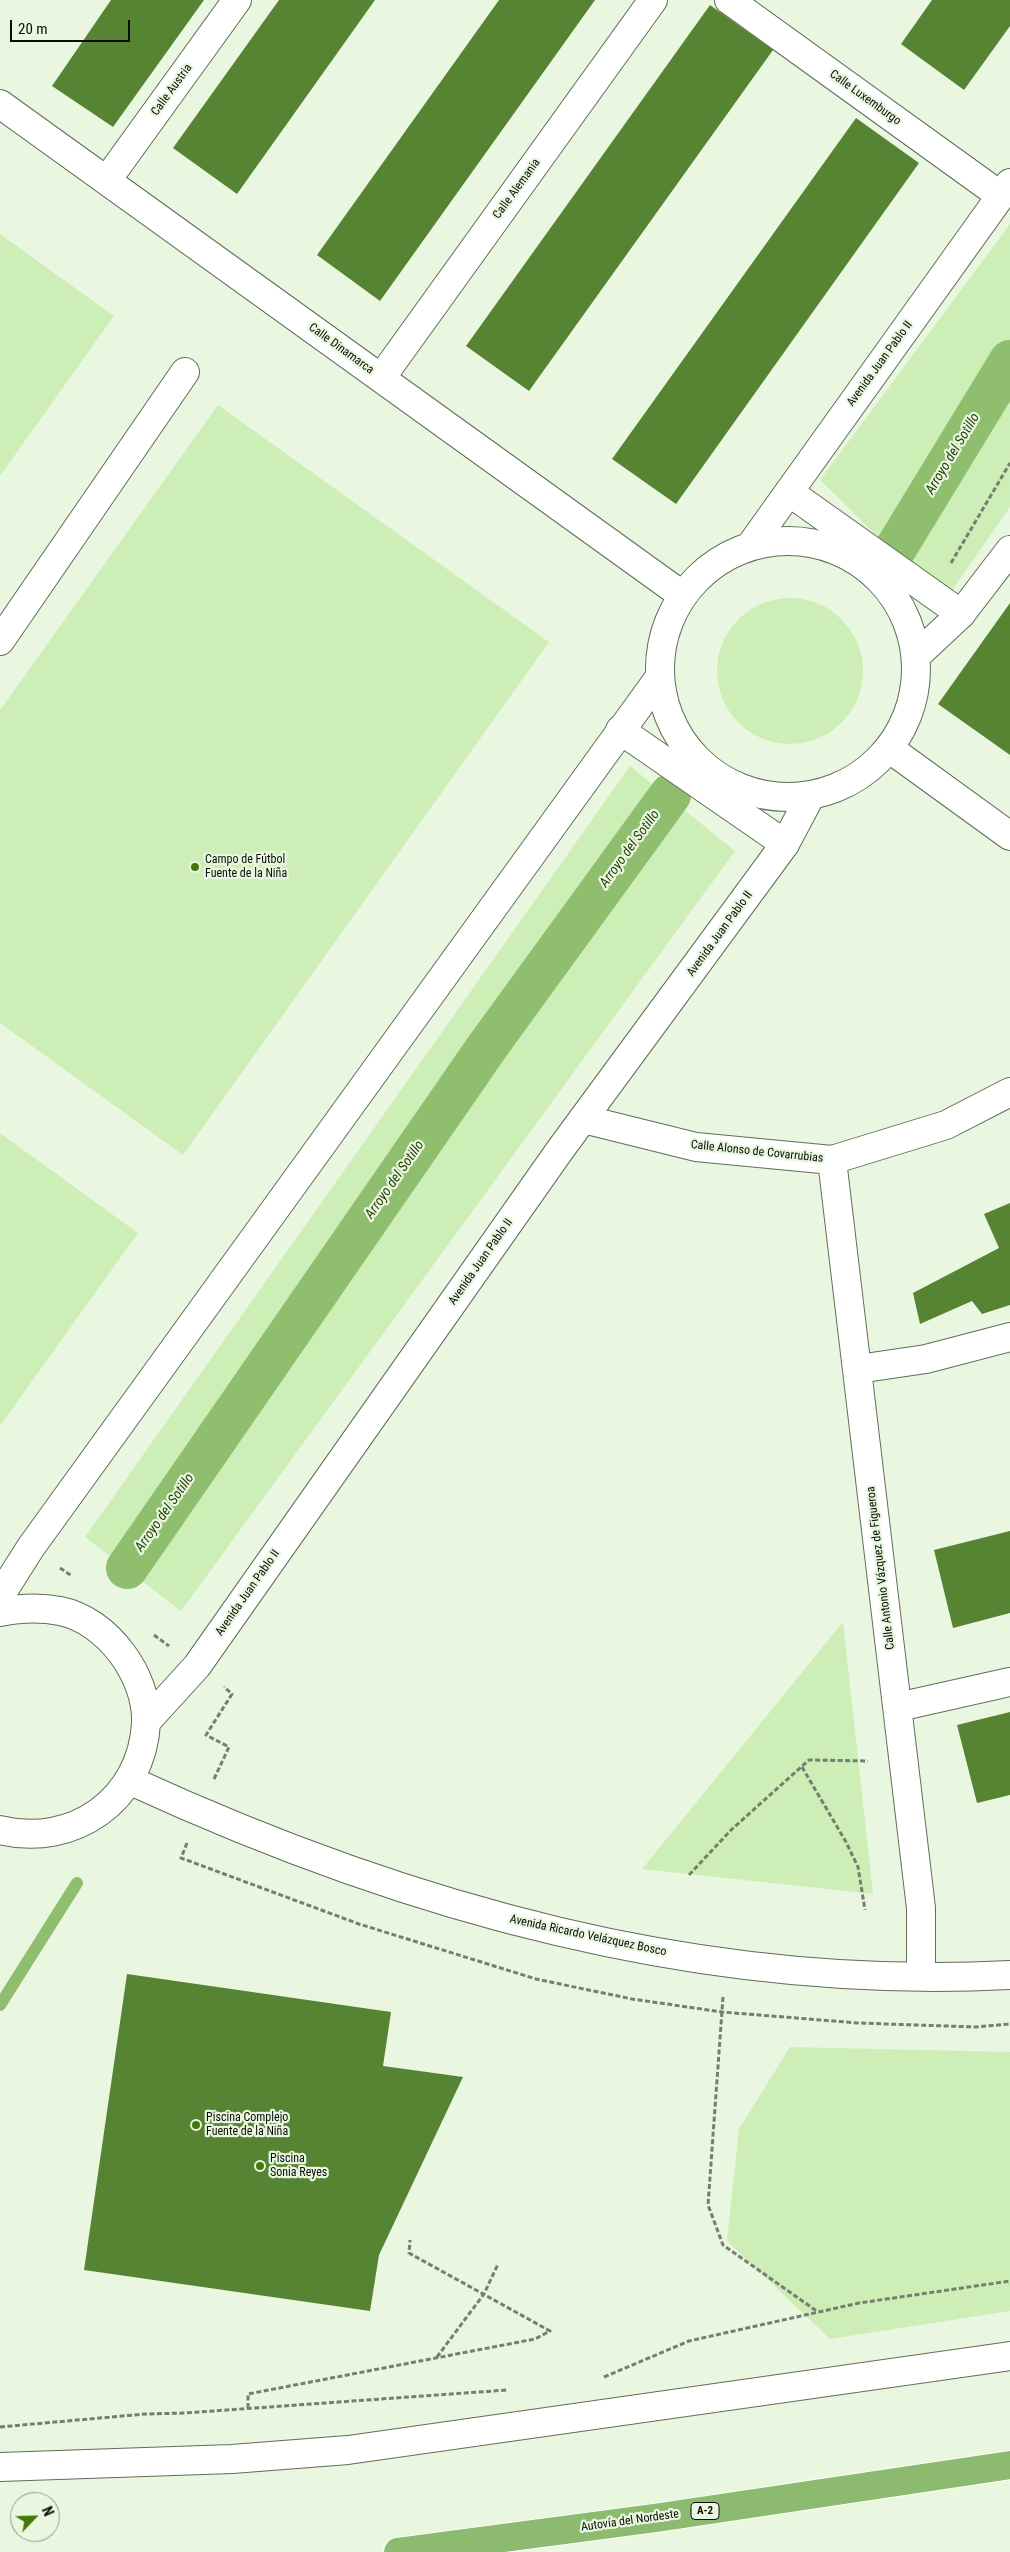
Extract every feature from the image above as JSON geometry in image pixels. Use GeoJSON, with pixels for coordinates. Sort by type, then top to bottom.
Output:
{"type":"FeatureCollection","features":[{"type":"Feature","properties":{"kind":"highway","name":"Autovía del Nordeste"},"geometry":{"type":"LineString","coordinates":[[398,2552],[655,2518],[1010,2465]]}},
{"type":"Feature","properties":{"kind":"street","name":"Calle Austria"},"geometry":{"type":"LineString","coordinates":[[107,180],[237,0]]}},
{"type":"Feature","properties":{"kind":"street","name":"Calle Alemania"},"geometry":{"type":"LineString","coordinates":[[381,378],[653,0]]}},
{"type":"Feature","properties":{"kind":"street","name":"Calle Luxemburgo"},"geometry":{"type":"LineString","coordinates":[[729,0],[1005,189]]}},
{"type":"Feature","properties":{"kind":"street","name":"Calle Dinamarca"},"geometry":{"type":"LineString","coordinates":[[0,104],[682,595]]}},
{"type":"Feature","properties":{"kind":"street","name":"Avenida Juan Pablo II"},"geometry":{"type":"LineString","coordinates":[[751,545],[1005,189]]}},
{"type":"Feature","properties":{"kind":"street"},"geometry":{"type":"LineString","coordinates":[[0,642],[185,372]]}},
{"type":"Feature","properties":{"kind":"street"},"geometry":{"type":"LineString","coordinates":[[789,492],[961,614]]}},
{"type":"Feature","properties":{"kind":"street"},"geometry":{"type":"LineString","coordinates":[[781,540],[819,544],[854,558],[886,585],[908,624],[916,656],[916,689],[903,729],[890,748],[860,777],[810,797],[762,796],[723,781],[688,752],[668,714],[659,678],[661,647],[670,616],[682,595],[708,568],[751,545],[781,540]]}},
{"type":"Feature","properties":{"kind":"street"},"geometry":{"type":"LineString","coordinates":[[916,656],[961,614],[1010,550]]}},
{"type":"Feature","properties":{"kind":"street"},"geometry":{"type":"LineString","coordinates":[[0,1596],[31,1547],[659,678]]}},
{"type":"Feature","properties":{"kind":"street"},"geometry":{"type":"LineString","coordinates":[[620,730],[785,844]]}},
{"type":"Feature","properties":{"kind":"street"},"geometry":{"type":"LineString","coordinates":[[890,748],[1010,836]]}},
{"type":"Feature","properties":{"kind":"street","name":"Avenida Juan Pablo II"},"geometry":{"type":"LineString","coordinates":[[146,1722],[197,1666],[583,1118],[785,844],[810,797]]}},
{"type":"Feature","properties":{"kind":"street","name":"Calle Alonso de Covarrubias"},"geometry":{"type":"LineString","coordinates":[[583,1118],[696,1147],[832,1160],[946,1125],[1010,1092]]}},
{"type":"Feature","properties":{"kind":"street","name":"Calle Antonio Vázquez de Figueroa"},"geometry":{"type":"LineString","coordinates":[[832,1160],[921,1908],[921,1976]]}},
{"type":"Feature","properties":{"kind":"street"},"geometry":{"type":"LineString","coordinates":[[858,1369],[926,1359],[1010,1337]]}},
{"type":"Feature","properties":{"kind":"street"},"geometry":{"type":"LineString","coordinates":[[0,1612],[25,1607],[62,1611],[95,1627],[123,1652],[140,1685],[146,1722],[142,1752],[129,1780],[109,1805],[83,1823],[52,1834],[20,1835],[0,1830]]}},
{"type":"Feature","properties":{"kind":"street"},"geometry":{"type":"LineString","coordinates":[[898,1707],[1010,1682]]}},
{"type":"Feature","properties":{"kind":"street","name":"Avenida Ricardo Velázquez Bosco"},"geometry":{"type":"LineString","coordinates":[[129,1780],[200,1813],[293,1850],[401,1889],[528,1926],[725,1964],[863,1975],[1010,1975]]}},
{"type":"Feature","properties":{"kind":"street"},"geometry":{"type":"LineString","coordinates":[[0,2467],[232,2459],[348,2450],[1010,2356]]}},
{"type":"Feature","properties":{"kind":"path"},"geometry":{"type":"LineString","coordinates":[[927,590],[949,566],[1010,463]]}},
{"type":"Feature","properties":{"kind":"path"},"geometry":{"type":"LineString","coordinates":[[689,1875],[731,1830],[809,1760],[904,1761]]}},
{"type":"Feature","properties":{"kind":"path"},"geometry":{"type":"LineString","coordinates":[[802,1767],[846,1842],[858,1867],[865,1910]]}},
{"type":"Feature","properties":{"kind":"path"},"geometry":{"type":"LineString","coordinates":[[725,1964],[708,2205],[723,2245],[818,2312]]}},
{"type":"Feature","properties":{"kind":"path"},"geometry":{"type":"LineString","coordinates":[[248,2408],[248,2394],[535,2340],[550,2331],[409,2253],[410,2240]]}},
{"type":"Feature","properties":{"kind":"path"},"geometry":{"type":"LineString","coordinates":[[436,2358],[484,2294],[498,2264]]}},
{"type":"Feature","properties":{"kind":"path"},"geometry":{"type":"LineString","coordinates":[[595,2380],[689,2340],[859,2303],[1010,2281]]}},
{"type":"Feature","properties":{"kind":"path"},"geometry":{"type":"LineString","coordinates":[[0,2426],[509,2389]]}},
{"type":"Feature","properties":{"kind":"green space"},"geometry":{"type":"Polygon","coordinates":[[[1010,224],[1010,507],[944,602],[820,480],[1010,224]]]}},
{"type":"Feature","properties":{"kind":"green space"},"geometry":{"type":"Polygon","coordinates":[[[0,234],[114,316],[0,476],[0,234]]]}},
{"type":"Feature","properties":{"kind":"green space","name":"Campo de Fútbol Fuente de la Niña"},"geometry":{"type":"Polygon","coordinates":[[[218,405],[549,642],[183,1155],[0,1023],[0,710],[218,405]]]}},
{"type":"Feature","properties":{"kind":"green space"},"geometry":{"type":"Polygon","coordinates":[[[790,598],[818,603],[842,619],[858,643],[863,671],[858,699],[842,723],[818,739],[790,744],[762,739],[738,723],[722,699],[717,671],[722,643],[738,619],[762,603],[790,598]]]}},
{"type":"Feature","properties":{"kind":"green space"},"geometry":{"type":"Polygon","coordinates":[[[630,766],[735,851],[181,1611],[85,1537],[630,766]]]}},
{"type":"Feature","properties":{"kind":"green space"},"geometry":{"type":"Polygon","coordinates":[[[0,1133],[138,1233],[0,1426],[0,1133]]]}},
{"type":"Feature","properties":{"kind":"green space"},"geometry":{"type":"Polygon","coordinates":[[[843,1622],[873,1894],[642,1869],[843,1622]]]}},
{"type":"Feature","properties":{"kind":"green space"},"geometry":{"type":"Polygon","coordinates":[[[790,2047],[1010,2052],[1010,2311],[830,2339],[727,2241],[739,2129],[790,2047]]]}},
{"type":"Feature","properties":{"kind":"building"},"geometry":{"type":"Polygon","coordinates":[[[111,0],[204,0],[113,127],[52,86],[111,0]]]}},
{"type":"Feature","properties":{"kind":"building"},"geometry":{"type":"Polygon","coordinates":[[[279,0],[375,0],[237,194],[173,148],[279,0]]]}},
{"type":"Feature","properties":{"kind":"building"},"geometry":{"type":"Polygon","coordinates":[[[499,0],[595,0],[380,301],[317,255],[499,0]]]}},
{"type":"Feature","properties":{"kind":"building"},"geometry":{"type":"Polygon","coordinates":[[[932,0],[1010,0],[1010,26],[964,90],[901,44],[932,0]]]}},
{"type":"Feature","properties":{"kind":"building"},"geometry":{"type":"Polygon","coordinates":[[[710,5],[773,50],[529,391],[466,346],[710,5]]]}},
{"type":"Feature","properties":{"kind":"building"},"geometry":{"type":"Polygon","coordinates":[[[856,118],[919,163],[676,504],[612,459],[856,118]]]}},
{"type":"Feature","properties":{"kind":"building"},"geometry":{"type":"Polygon","coordinates":[[[1010,603],[1010,755],[938,704],[1010,603]]]}},
{"type":"Feature","properties":{"kind":"building"},"geometry":{"type":"Polygon","coordinates":[[[1010,1203],[1010,1305],[982,1314],[972,1301],[920,1324],[913,1293],[999,1248],[984,1214],[1010,1203]]]}},
{"type":"Feature","properties":{"kind":"building"},"geometry":{"type":"Polygon","coordinates":[[[1010,1531],[1010,1613],[953,1628],[934,1550],[1010,1531]]]}},
{"type":"Feature","properties":{"kind":"building"},"geometry":{"type":"Polygon","coordinates":[[[1010,1712],[1010,1795],[977,1803],[957,1725],[1010,1712]]]}},
{"type":"Feature","properties":{"kind":"building","name":"Piscina Sonia Reyes"},"geometry":{"type":"Polygon","coordinates":[[[127,1974],[391,2012],[383,2066],[463,2077],[379,2255],[370,2311],[84,2270],[127,1974]]]}},
{"type":"Feature","properties":{"kind":"waterway","name":"Arroyo del Sotillo"},"geometry":{"type":"LineString","coordinates":[[896,548],[1010,361]]}},
{"type":"Feature","properties":{"kind":"waterway","name":"Arroyo del Sotillo"},"geometry":{"type":"LineString","coordinates":[[127,1568],[487,1047],[670,795]]}},
{"type":"Feature","properties":{"kind":"waterway"},"geometry":{"type":"LineString","coordinates":[[0,2005],[77,1883]]}},
{"type":"Feature","properties":{"kind":"place","name":"Campo de Fútbol Fuente de la Niña"},"geometry":{"type":"Point","coordinates":[195,867]}},
{"type":"Feature","properties":{"kind":"place","name":"Piscina Complejo Fuente de la Niña"},"geometry":{"type":"Point","coordinates":[196,2125]}},
{"type":"Feature","properties":{"kind":"place","name":"Piscina Sonia Reyes"},"geometry":{"type":"Point","coordinates":[260,2166]}}]}
